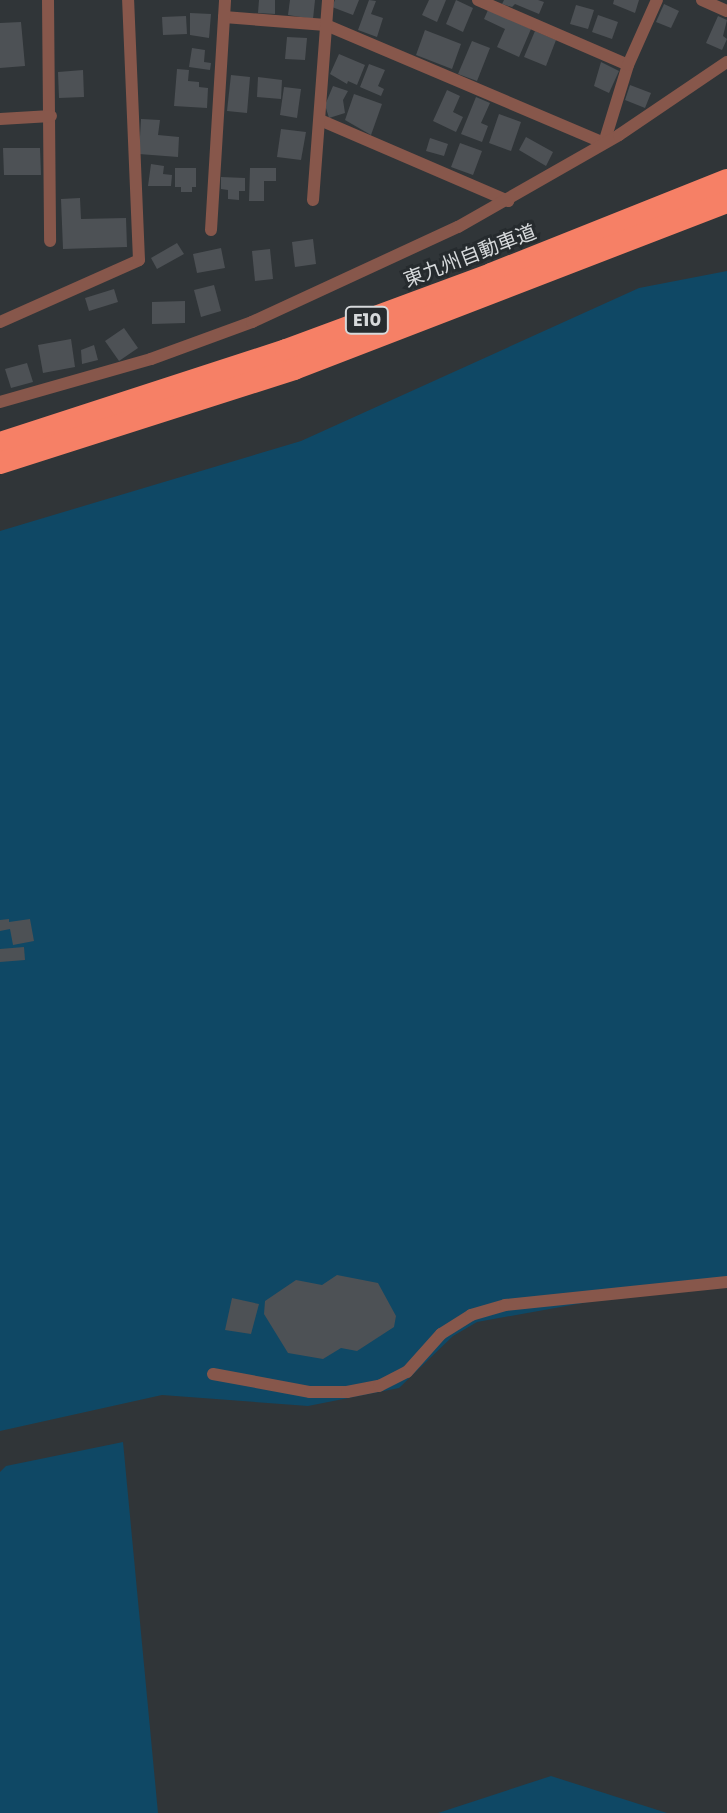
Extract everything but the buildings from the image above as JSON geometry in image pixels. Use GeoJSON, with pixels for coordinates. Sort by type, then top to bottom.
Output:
{"type":"FeatureCollection","features":[{"type":"Feature","properties":{"kind":"highway","name":"東九州自動車道"},"geometry":{"type":"LineString","coordinates":[[0,443],[286,350],[727,180]]}},
{"type":"Feature","properties":{"kind":"highway","name":"東九州自動車道"},"geometry":{"type":"LineString","coordinates":[[0,463],[294,369],[727,202]]}},
{"type":"Feature","properties":{"kind":"street"},"geometry":{"type":"LineString","coordinates":[[48,0],[50,241]]}},
{"type":"Feature","properties":{"kind":"street"},"geometry":{"type":"LineString","coordinates":[[0,322],[139,260],[128,0]]}},
{"type":"Feature","properties":{"kind":"street"},"geometry":{"type":"LineString","coordinates":[[211,230],[225,0]]}},
{"type":"Feature","properties":{"kind":"street"},"geometry":{"type":"LineString","coordinates":[[313,200],[328,0]]}},
{"type":"Feature","properties":{"kind":"street"},"geometry":{"type":"LineString","coordinates":[[478,0],[628,65]]}},
{"type":"Feature","properties":{"kind":"street"},"geometry":{"type":"LineString","coordinates":[[604,143],[628,65],[657,0]]}},
{"type":"Feature","properties":{"kind":"street"},"geometry":{"type":"LineString","coordinates":[[702,0],[727,11]]}},
{"type":"Feature","properties":{"kind":"street"},"geometry":{"type":"LineString","coordinates":[[224,17],[326,25],[604,143]]}},
{"type":"Feature","properties":{"kind":"street"},"geometry":{"type":"LineString","coordinates":[[0,402],[151,359],[252,322],[508,201],[654,114],[727,62]]}},
{"type":"Feature","properties":{"kind":"street"},"geometry":{"type":"LineString","coordinates":[[0,119],[51,116]]}},
{"type":"Feature","properties":{"kind":"street"},"geometry":{"type":"LineString","coordinates":[[320,120],[508,201]]}},
{"type":"Feature","properties":{"kind":"street"},"geometry":{"type":"LineString","coordinates":[[213,1374],[310,1392],[369,1388],[407,1372],[441,1334],[471,1315],[505,1305],[727,1282]]}},
{"type":"Feature","properties":{"kind":"shaded area"},"geometry":{"type":"Polygon","coordinates":[[[727,271],[727,1277],[477,1322],[453,1336],[399,1388],[308,1406],[162,1395],[0,1431],[0,531],[301,441],[639,288],[727,271]]]}},
{"type":"Feature","properties":{"kind":"shaded area"},"geometry":{"type":"Polygon","coordinates":[[[123,1442],[158,1813],[0,1813],[0,1472],[6,1466],[123,1442]]]}},
{"type":"Feature","properties":{"kind":"shaded area"},"geometry":{"type":"Polygon","coordinates":[[[551,1776],[667,1813],[438,1813],[551,1776]]]}}]}
